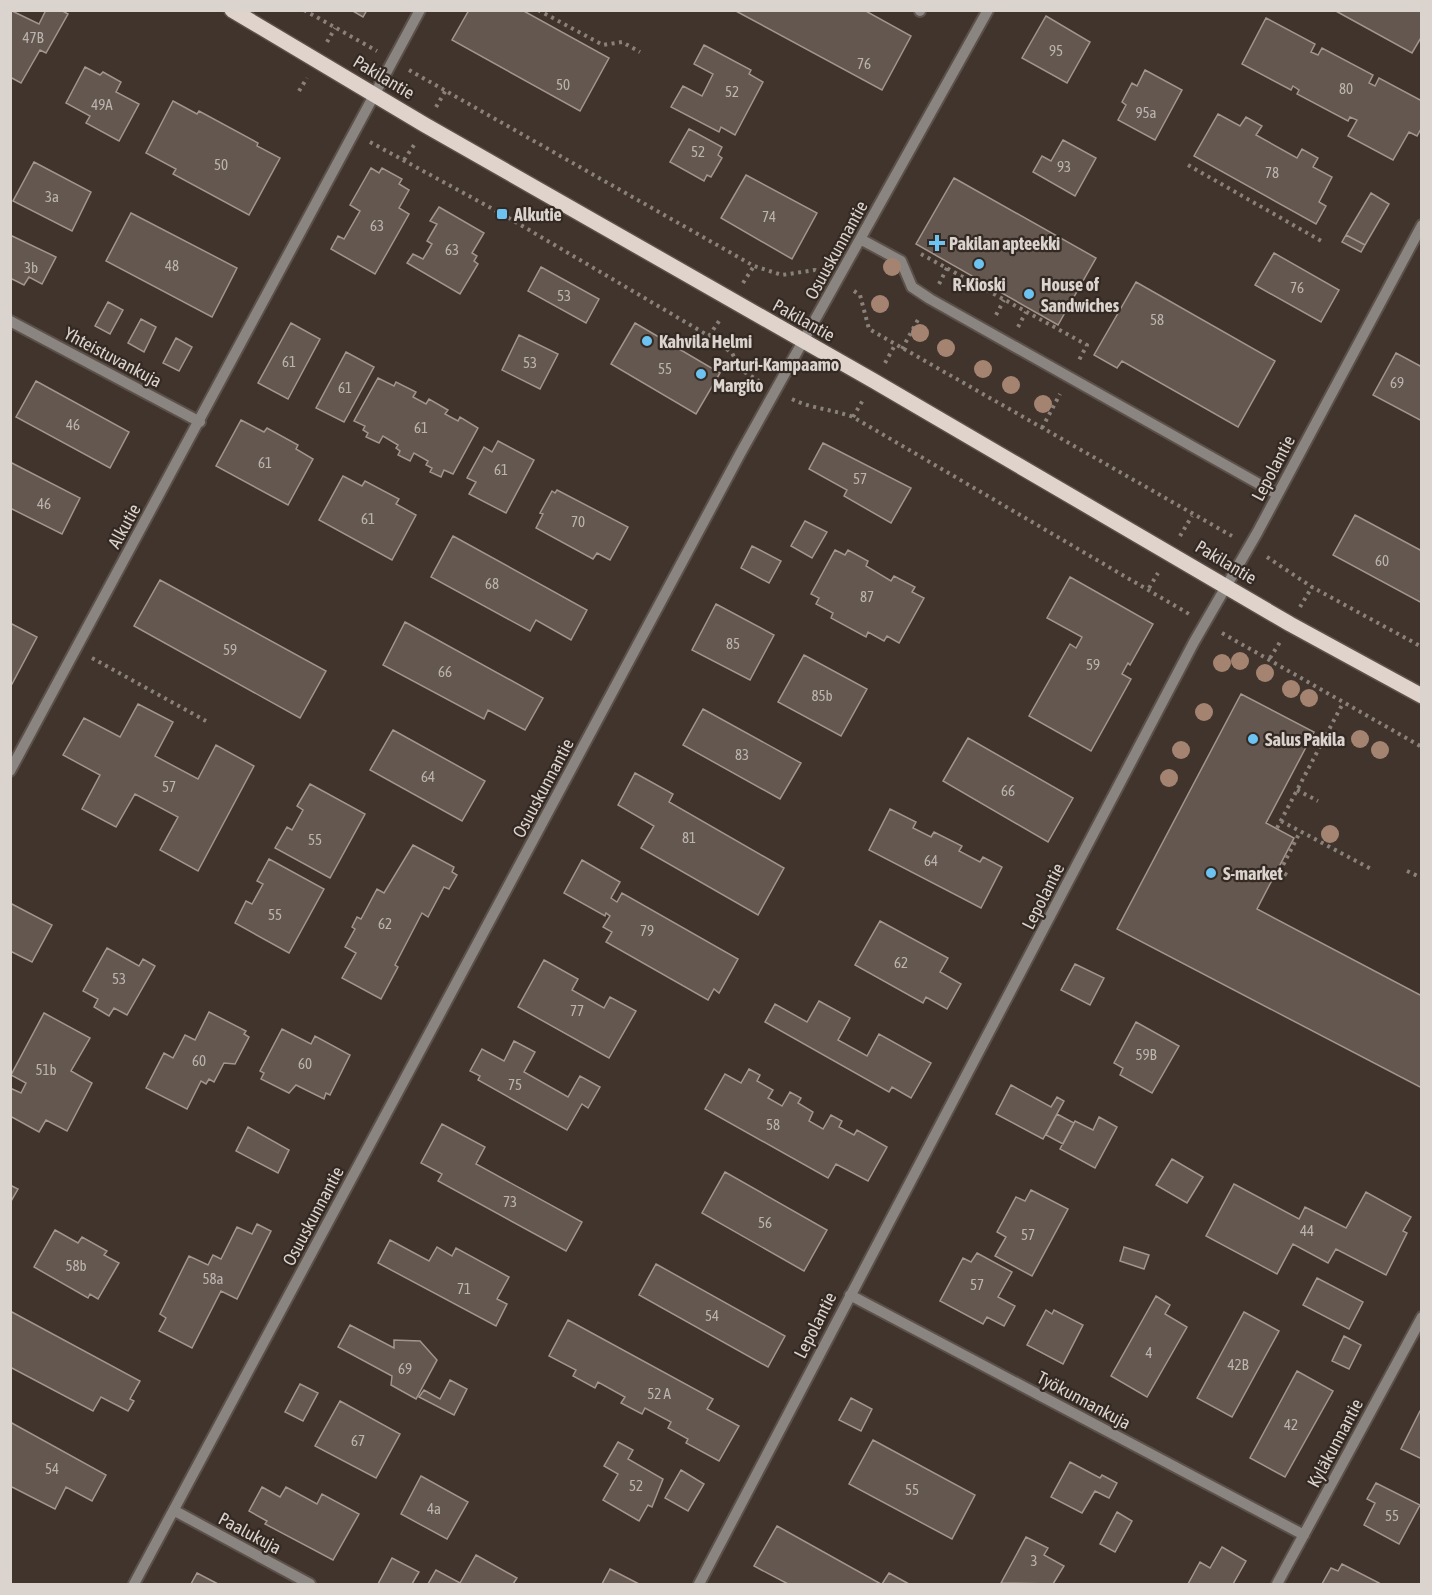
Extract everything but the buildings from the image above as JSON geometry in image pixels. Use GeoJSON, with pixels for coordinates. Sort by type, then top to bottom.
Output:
{"type":"FeatureCollection","features":[{"type":"Feature","properties":{"kind":"main road","name":"Pakilantie"},"geometry":{"type":"LineString","coordinates":[[232,10],[804,342],[1422,696]]}},
{"type":"Feature","properties":{"kind":"street","name":"Alkutie"},"geometry":{"type":"LineString","coordinates":[[10,771],[420,10]]}},
{"type":"Feature","properties":{"kind":"street","name":"Osuuskunnantie"},"geometry":{"type":"LineString","coordinates":[[134,1584],[776,390],[862,240],[988,10]]}},
{"type":"Feature","properties":{"kind":"street","name":"Lepolantie"},"geometry":{"type":"LineString","coordinates":[[699,1584],[1204,623],[1277,494],[1422,225]]}},
{"type":"Feature","properties":{"kind":"street"},"geometry":{"type":"LineString","coordinates":[[862,240],[901,261],[912,287],[1277,494]]}},
{"type":"Feature","properties":{"kind":"street","name":"Yhteistuvankuja"},"geometry":{"type":"LineString","coordinates":[[10,321],[200,422]]}},
{"type":"Feature","properties":{"kind":"street","name":"Työkunnankuja"},"geometry":{"type":"LineString","coordinates":[[850,1295],[1304,1535]]}},
{"type":"Feature","properties":{"kind":"street","name":"Kyläkunnantie"},"geometry":{"type":"LineString","coordinates":[[1277,1584],[1422,1317]]}},
{"type":"Feature","properties":{"kind":"street","name":"Paalukuja"},"geometry":{"type":"LineString","coordinates":[[175,1510],[310,1584]]}},
{"type":"Feature","properties":{"kind":"path"},"geometry":{"type":"LineString","coordinates":[[304,10],[754,266],[782,275],[815,270],[838,282],[860,295],[869,329],[1192,516],[1249,545],[1312,587],[1422,647]]}},
{"type":"Feature","properties":{"kind":"path"},"geometry":{"type":"LineString","coordinates":[[538,10],[603,45],[622,42],[640,52]]}},
{"type":"Feature","properties":{"kind":"path"},"geometry":{"type":"LineString","coordinates":[[383,150],[502,214],[709,336],[732,353],[741,370],[808,408],[831,408],[853,417],[1204,623],[1422,747]]}},
{"type":"Feature","properties":{"kind":"path"},"geometry":{"type":"LineString","coordinates":[[1188,165],[1323,242]]}},
{"type":"Feature","properties":{"kind":"path"},"geometry":{"type":"LineString","coordinates":[[919,253],[1087,345]]}},
{"type":"Feature","properties":{"kind":"path"},"geometry":{"type":"LineString","coordinates":[[943,276],[947,268]]}},
{"type":"Feature","properties":{"kind":"path"},"geometry":{"type":"LineString","coordinates":[[1000,307],[1004,300]]}},
{"type":"Feature","properties":{"kind":"path"},"geometry":{"type":"LineString","coordinates":[[1022,319],[1026,312]]}},
{"type":"Feature","properties":{"kind":"path"},"geometry":{"type":"LineString","coordinates":[[76,649],[206,721]]}},
{"type":"Feature","properties":{"kind":"path"},"geometry":{"type":"LineString","coordinates":[[1277,828],[1343,703]]}},
{"type":"Feature","properties":{"kind":"path"},"geometry":{"type":"LineString","coordinates":[[1297,790],[1318,801]]}},
{"type":"Feature","properties":{"kind":"path"},"geometry":{"type":"LineString","coordinates":[[1281,821],[1373,870]]}},
{"type":"Feature","properties":{"kind":"path"},"geometry":{"type":"LineString","coordinates":[[1287,875],[1280,871],[1300,832]]}},
{"type":"Feature","properties":{"kind":"path"},"geometry":{"type":"LineString","coordinates":[[1407,871],[1422,878]]}},
{"type":"Feature","properties":{"kind":"place","name":"Alkutie"},"geometry":{"type":"Point","coordinates":[502,214]}},
{"type":"Feature","properties":{"kind":"place","name":"Pakilan apteekki"},"geometry":{"type":"Point","coordinates":[937,243]}},
{"type":"Feature","properties":{"kind":"place","name":"R-Kioski"},"geometry":{"type":"Point","coordinates":[979,264]}},
{"type":"Feature","properties":{"kind":"place","name":"House of Sandwiches"},"geometry":{"type":"Point","coordinates":[1029,294]}},
{"type":"Feature","properties":{"kind":"place","name":"Kahvila Helmi"},"geometry":{"type":"Point","coordinates":[647,341]}},
{"type":"Feature","properties":{"kind":"place","name":"Parturi-Kampaamo Margito"},"geometry":{"type":"Point","coordinates":[701,374]}},
{"type":"Feature","properties":{"kind":"place","name":"Salus Pakila"},"geometry":{"type":"Point","coordinates":[1253,739]}},
{"type":"Feature","properties":{"kind":"place","name":"S-market"},"geometry":{"type":"Point","coordinates":[1211,873]}}]}
